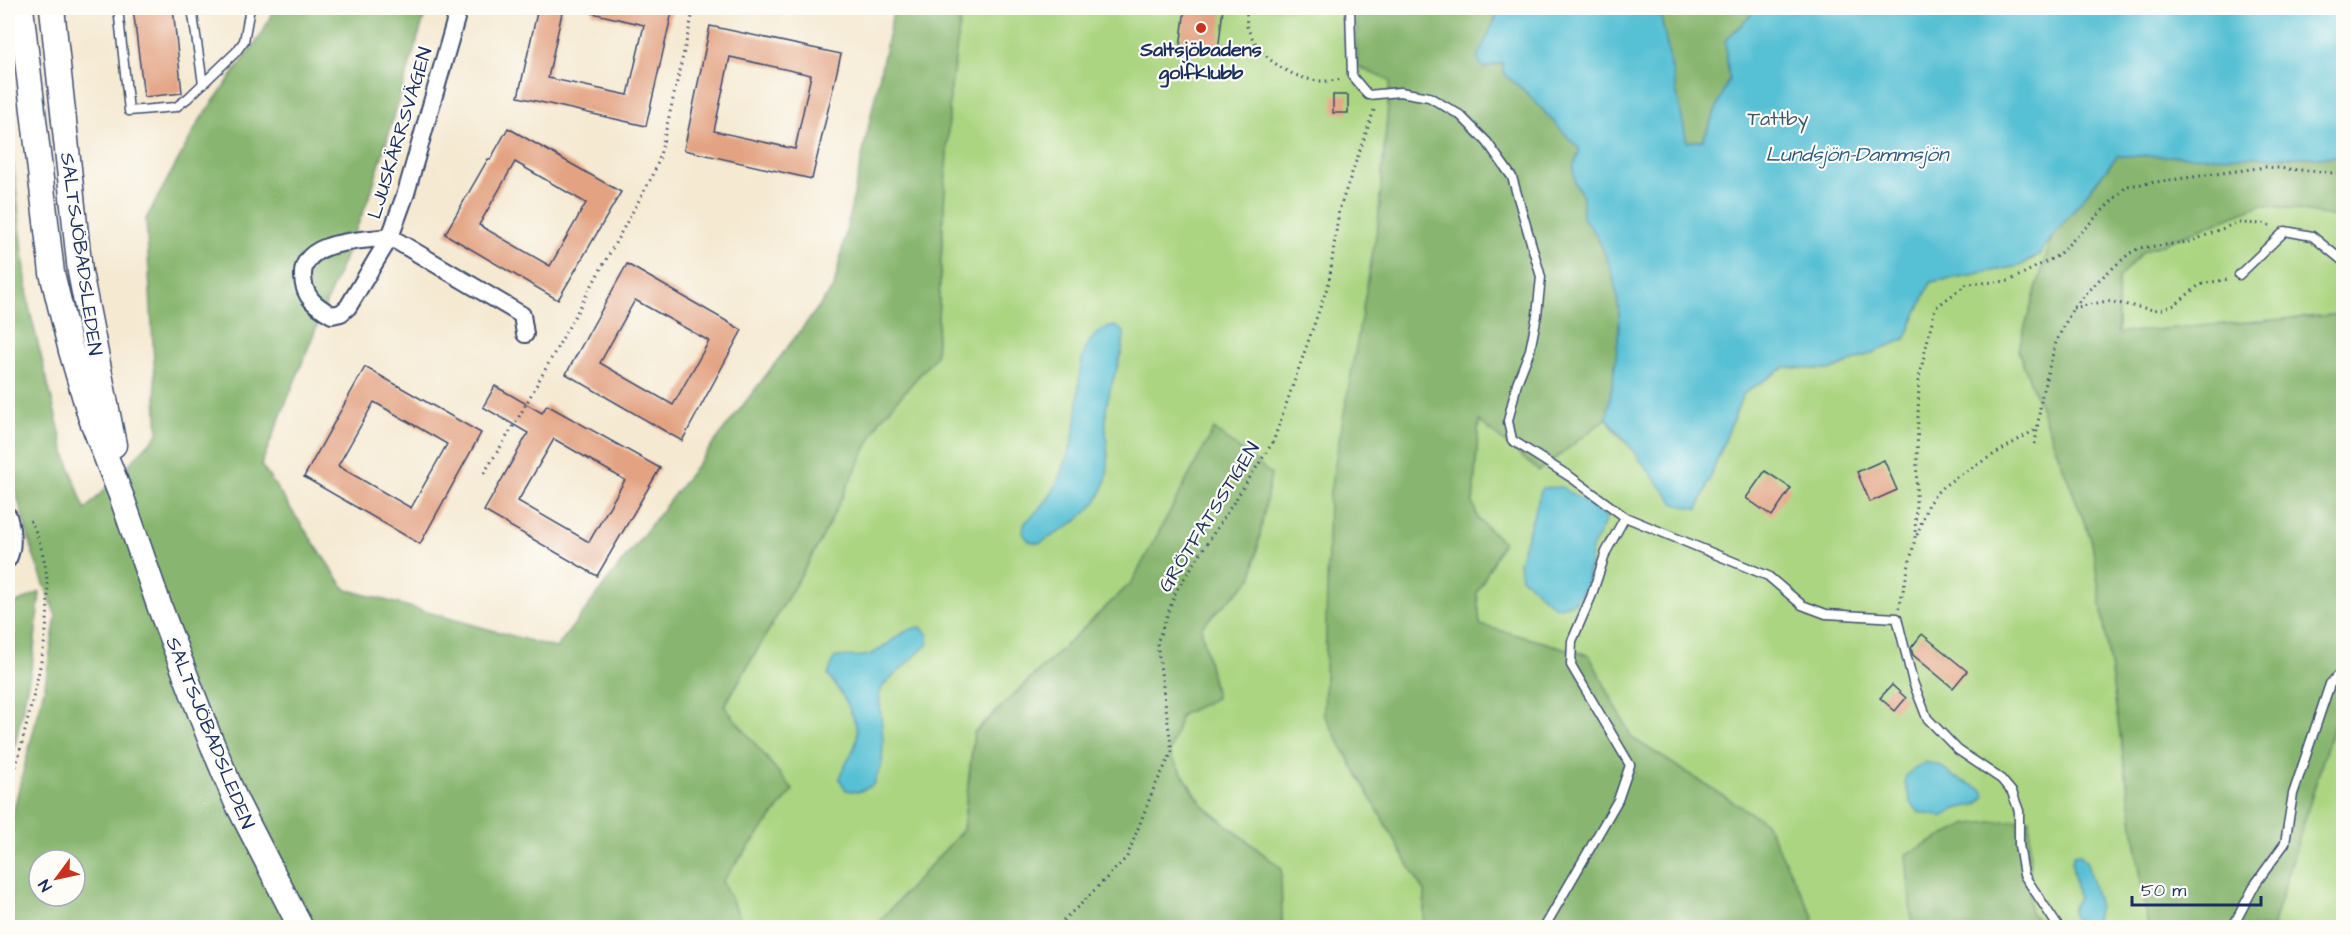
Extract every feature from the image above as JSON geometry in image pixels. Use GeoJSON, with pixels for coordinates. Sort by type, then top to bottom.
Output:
{"type":"FeatureCollection","features":[{"type":"Feature","properties":{"kind":"main road","name":"SALTSJÖBADSLEDEN"},"geometry":{"type":"LineString","coordinates":[[21,8],[52,273],[70,351],[90,416],[122,498],[174,648],[216,753],[236,801],[301,927]]}},
{"type":"Feature","properties":{"kind":"main road","name":"SALTSJÖBADSLEDEN"},"geometry":{"type":"LineString","coordinates":[[52,8],[80,272],[122,498]]}},
{"type":"Feature","properties":{"kind":"street","name":"LJUSKÄRRSVÄGEN"},"geometry":{"type":"LineString","coordinates":[[390,237],[325,247],[309,258],[302,270],[303,283],[314,305],[332,315],[341,313],[348,307],[390,237],[406,193],[459,8]]}},
{"type":"Feature","properties":{"kind":"street"},"geometry":{"type":"LineString","coordinates":[[390,237],[522,315],[525,334]]}},
{"type":"Feature","properties":{"kind":"street"},"geometry":{"type":"LineString","coordinates":[[8,559],[12,551],[9,521]]}},
{"type":"Feature","properties":{"kind":"lane"},"geometry":{"type":"LineString","coordinates":[[118,8],[129,111],[176,107],[236,52],[243,41],[250,8]]}},
{"type":"Feature","properties":{"kind":"lane"},"geometry":{"type":"LineString","coordinates":[[192,8],[203,84]]}},
{"type":"Feature","properties":{"kind":"lane"},"geometry":{"type":"LineString","coordinates":[[1350,8],[1352,76],[1368,95],[1400,92],[1429,97],[1460,115],[1487,142],[1512,177],[1541,277],[1530,350],[1517,383],[1508,421],[1512,440],[1572,478],[1625,517],[1768,576],[1802,605],[1826,614],[1897,618],[1913,682],[1927,718],[1958,750],[2001,779],[2012,792],[2019,811],[2019,845],[2024,875],[2059,927]]}},
{"type":"Feature","properties":{"kind":"lane"},"geometry":{"type":"LineString","coordinates":[[2239,275],[2284,231],[2312,236],[2343,262]]}},
{"type":"Feature","properties":{"kind":"lane"},"geometry":{"type":"LineString","coordinates":[[1544,927],[1617,800],[1630,765],[1571,665],[1572,641],[1591,597],[1606,552],[1625,517]]}},
{"type":"Feature","properties":{"kind":"lane"},"geometry":{"type":"LineString","coordinates":[[2232,927],[2256,883],[2285,843],[2293,794],[2330,684],[2343,668]]}},
{"type":"Feature","properties":{"kind":"path"},"geometry":{"type":"LineString","coordinates":[[484,473],[516,422],[653,175],[659,160],[694,8]]}},
{"type":"Feature","properties":{"kind":"path"},"geometry":{"type":"LineString","coordinates":[[1247,8],[1247,26],[1266,56],[1289,72],[1314,82],[1332,82],[1352,76]]}},
{"type":"Feature","properties":{"kind":"path","name":"GRÖTFATSSTIGEN"},"geometry":{"type":"LineString","coordinates":[[1054,927],[1080,905],[1127,858],[1153,790],[1172,752],[1157,644],[1176,591],[1273,442],[1329,282],[1338,210],[1374,110],[1368,95]]}},
{"type":"Feature","properties":{"kind":"path"},"geometry":{"type":"LineString","coordinates":[[1915,539],[1919,378],[1935,308],[1967,284],[2009,281],[2057,256],[2127,186],[2265,167],[2343,174]]}},
{"type":"Feature","properties":{"kind":"path"},"geometry":{"type":"LineString","coordinates":[[2035,444],[2042,394],[2056,342],[2073,308],[2099,280],[2130,253],[2139,248],[2190,242],[2236,223],[2265,224],[2284,231]]}},
{"type":"Feature","properties":{"kind":"path"},"geometry":{"type":"LineString","coordinates":[[2073,308],[2107,302],[2154,310],[2162,309],[2175,305],[2198,286],[2239,275]]}},
{"type":"Feature","properties":{"kind":"path"},"geometry":{"type":"LineString","coordinates":[[1897,618],[1915,539],[1928,504],[1940,489],[1958,476],[2038,428]]}},
{"type":"Feature","properties":{"kind":"path"},"geometry":{"type":"LineString","coordinates":[[8,796],[38,677],[49,613],[48,579],[39,537],[32,521],[9,521]]}},
{"type":"Feature","properties":{"kind":"green space"},"geometry":{"type":"Polygon","coordinates":[[[274,8],[427,8],[371,192],[261,465],[345,589],[556,648],[834,287],[894,8],[962,8],[950,94],[936,356],[880,420],[819,544],[724,706],[793,790],[722,881],[745,927],[8,927],[8,832],[45,685],[56,616],[34,557],[8,464],[8,116],[29,307],[65,453],[85,510],[158,434],[146,219],[200,120],[262,34],[274,8]]]}},
{"type":"Feature","properties":{"kind":"green space","name":"Saltsjöbadens golfklubb"},"geometry":{"type":"Polygon","coordinates":[[[962,8],[1377,8],[1390,81],[1378,224],[1324,715],[1425,894],[1423,927],[1282,927],[1281,868],[1204,806],[1169,754],[1181,715],[1216,697],[1201,627],[1252,578],[1271,474],[1214,430],[1132,582],[974,732],[963,830],[874,927],[745,927],[722,881],[793,790],[724,707],[819,544],[880,420],[936,356],[950,94],[962,8]]]}},
{"type":"Feature","properties":{"kind":"green space"},"geometry":{"type":"Polygon","coordinates":[[[1356,8],[1501,8],[1494,21],[1484,68],[1502,63],[1504,74],[1526,92],[1580,150],[1575,183],[1583,196],[1583,218],[1591,227],[1604,252],[1617,295],[1618,345],[1607,418],[1539,471],[1479,421],[1473,504],[1478,519],[1503,542],[1477,593],[1480,625],[1589,655],[1632,738],[1765,822],[1814,918],[1811,927],[1423,927],[1425,894],[1324,715],[1329,497],[1378,224],[1390,81],[1357,66],[1356,8]]]}},
{"type":"Feature","properties":{"kind":"green space"},"geometry":{"type":"Polygon","coordinates":[[[1659,8],[1758,8],[1725,41],[1729,79],[1703,140],[1686,142],[1659,8]]]}},
{"type":"Feature","properties":{"kind":"green space"},"geometry":{"type":"Polygon","coordinates":[[[2117,156],[2343,157],[2343,218],[2263,204],[2142,252],[2118,279],[2118,333],[2343,314],[2343,694],[2272,927],[2148,927],[2092,542],[2018,350],[2052,237],[2117,156]]]}},
{"type":"Feature","properties":{"kind":"green space"},"geometry":{"type":"Polygon","coordinates":[[[2263,204],[2343,218],[2343,314],[2118,333],[2118,279],[2142,252],[2263,204]]]}},
{"type":"Feature","properties":{"kind":"green space"},"geometry":{"type":"Polygon","coordinates":[[[2052,237],[2018,350],[2092,542],[2148,927],[1811,927],[1813,918],[1765,822],[1632,738],[1589,655],[1480,625],[1477,593],[1503,542],[1478,519],[1473,504],[1479,420],[1539,471],[1607,418],[1619,436],[1698,509],[1743,394],[1785,367],[1832,370],[1905,339],[1931,282],[2020,266],[2039,255],[2052,237]]]}},
{"type":"Feature","properties":{"kind":"green space"},"geometry":{"type":"Polygon","coordinates":[[[1214,429],[1271,474],[1252,578],[1201,627],[1216,698],[1181,715],[1169,754],[1204,807],[1281,868],[1282,927],[874,927],[963,830],[974,733],[1132,582],[1214,429]]]}},
{"type":"Feature","properties":{"kind":"green space"},"geometry":{"type":"Polygon","coordinates":[[[40,592],[33,659],[8,779],[8,607],[40,592]]]}},
{"type":"Feature","properties":{"kind":"green space"},"geometry":{"type":"Polygon","coordinates":[[[2343,694],[2343,927],[2272,927],[2343,694]]]}},
{"type":"Feature","properties":{"kind":"green space"},"geometry":{"type":"Polygon","coordinates":[[[2030,819],[2029,911],[2045,927],[1912,927],[1906,854],[1968,824],[2030,819]]]}},
{"type":"Feature","properties":{"kind":"water","name":"Lundsjön-Dammsjön"},"geometry":{"type":"Polygon","coordinates":[[[1501,8],[1659,8],[1687,142],[1703,140],[1729,79],[1725,41],[1758,8],[1931,8],[1933,14],[1941,8],[2343,8],[2343,157],[2117,156],[2039,255],[2020,266],[1931,282],[1905,339],[1832,370],[1785,367],[1743,394],[1698,509],[1675,504],[1607,418],[1619,333],[1619,309],[1614,281],[1598,239],[1583,218],[1583,196],[1575,183],[1573,167],[1580,150],[1526,92],[1504,74],[1502,63],[1483,68],[1477,58],[1501,8]]]}},
{"type":"Feature","properties":{"kind":"water"},"geometry":{"type":"Polygon","coordinates":[[[1115,326],[1124,332],[1120,359],[1107,404],[1108,459],[1103,489],[1097,501],[1088,511],[1066,528],[1040,543],[1029,541],[1023,533],[1024,524],[1049,497],[1064,468],[1071,447],[1084,353],[1090,341],[1100,331],[1115,326]]]}},
{"type":"Feature","properties":{"kind":"water"},"geometry":{"type":"Polygon","coordinates":[[[1562,487],[1607,517],[1592,549],[1586,588],[1574,603],[1556,608],[1521,577],[1519,562],[1542,488],[1562,487]]]}},
{"type":"Feature","properties":{"kind":"water"},"geometry":{"type":"Polygon","coordinates":[[[921,627],[928,635],[928,644],[884,685],[879,694],[883,740],[882,764],[873,785],[858,792],[846,790],[839,779],[856,744],[857,732],[848,706],[828,675],[834,658],[872,654],[901,634],[921,627]]]}},
{"type":"Feature","properties":{"kind":"water"},"geometry":{"type":"Polygon","coordinates":[[[1925,762],[1941,766],[1954,777],[1983,790],[1985,796],[1978,804],[1956,809],[1942,817],[1919,812],[1911,803],[1905,783],[1906,775],[1925,762]]]}},
{"type":"Feature","properties":{"kind":"water"},"geometry":{"type":"Polygon","coordinates":[[[2080,854],[2087,863],[2099,907],[2094,927],[2080,927],[2072,912],[2078,897],[2072,865],[2073,855],[2080,854]]]}},
{"type":"Feature","properties":{"kind":"building"},"geometry":{"type":"Polygon","coordinates":[[[133,8],[173,8],[182,93],[144,97],[133,8]]]}},
{"type":"Feature","properties":{"kind":"building"},"geometry":{"type":"Polygon","coordinates":[[[538,8],[563,8],[548,78],[628,95],[644,25],[592,13],[592,8],[673,8],[646,126],[518,97],[538,8]]]}},
{"type":"Feature","properties":{"kind":"building","name":"Saltsjöbadens golfklubb"},"geometry":{"type":"Polygon","coordinates":[[[1185,8],[1223,8],[1218,52],[1180,48],[1185,8]]]}},
{"type":"Feature","properties":{"kind":"building"},"geometry":{"type":"Polygon","coordinates":[[[710,26],[841,54],[812,179],[684,150],[710,26]],[[730,57],[714,131],[795,149],[811,75],[730,57]]]}},
{"type":"Feature","properties":{"kind":"building"},"geometry":{"type":"Polygon","coordinates":[[[1333,95],[1348,95],[1348,113],[1333,113],[1333,95]]]}},
{"type":"Feature","properties":{"kind":"building"},"geometry":{"type":"Polygon","coordinates":[[[508,128],[621,192],[558,300],[445,234],[488,159],[490,160],[508,128]],[[515,162],[479,225],[550,266],[586,203],[515,162]]]}},
{"type":"Feature","properties":{"kind":"building"},"geometry":{"type":"Polygon","coordinates":[[[627,264],[742,330],[682,441],[566,374],[627,264]],[[635,300],[600,363],[673,405],[709,341],[635,300]]]}},
{"type":"Feature","properties":{"kind":"building"},"geometry":{"type":"Polygon","coordinates":[[[365,367],[481,433],[420,544],[304,477],[365,367]],[[374,402],[338,466],[411,508],[447,444],[374,402]]]}},
{"type":"Feature","properties":{"kind":"building"},"geometry":{"type":"Polygon","coordinates":[[[495,386],[542,413],[547,405],[660,468],[597,576],[484,511],[528,433],[483,407],[495,386]],[[554,439],[518,501],[589,542],[625,480],[554,439]]]}},
{"type":"Feature","properties":{"kind":"building"},"geometry":{"type":"Polygon","coordinates":[[[1884,460],[1897,490],[1870,502],[1857,472],[1884,460]]]}},
{"type":"Feature","properties":{"kind":"building"},"geometry":{"type":"Polygon","coordinates":[[[1765,471],[1791,488],[1772,516],[1746,498],[1765,471]]]}},
{"type":"Feature","properties":{"kind":"building"},"geometry":{"type":"Polygon","coordinates":[[[1922,634],[1967,671],[1953,688],[1913,655],[1911,648],[1922,634]]]}},
{"type":"Feature","properties":{"kind":"building"},"geometry":{"type":"Polygon","coordinates":[[[1892,685],[1906,698],[1895,711],[1880,698],[1892,685]]]}},
{"type":"Feature","properties":{"kind":"place","name":"Saltsjöbadens golfklubb"},"geometry":{"type":"Point","coordinates":[1201,28]}},
{"type":"Feature","properties":{"kind":"park label","name":"Tattby"},"geometry":{"type":"Point","coordinates":[1778,119]}}]}
